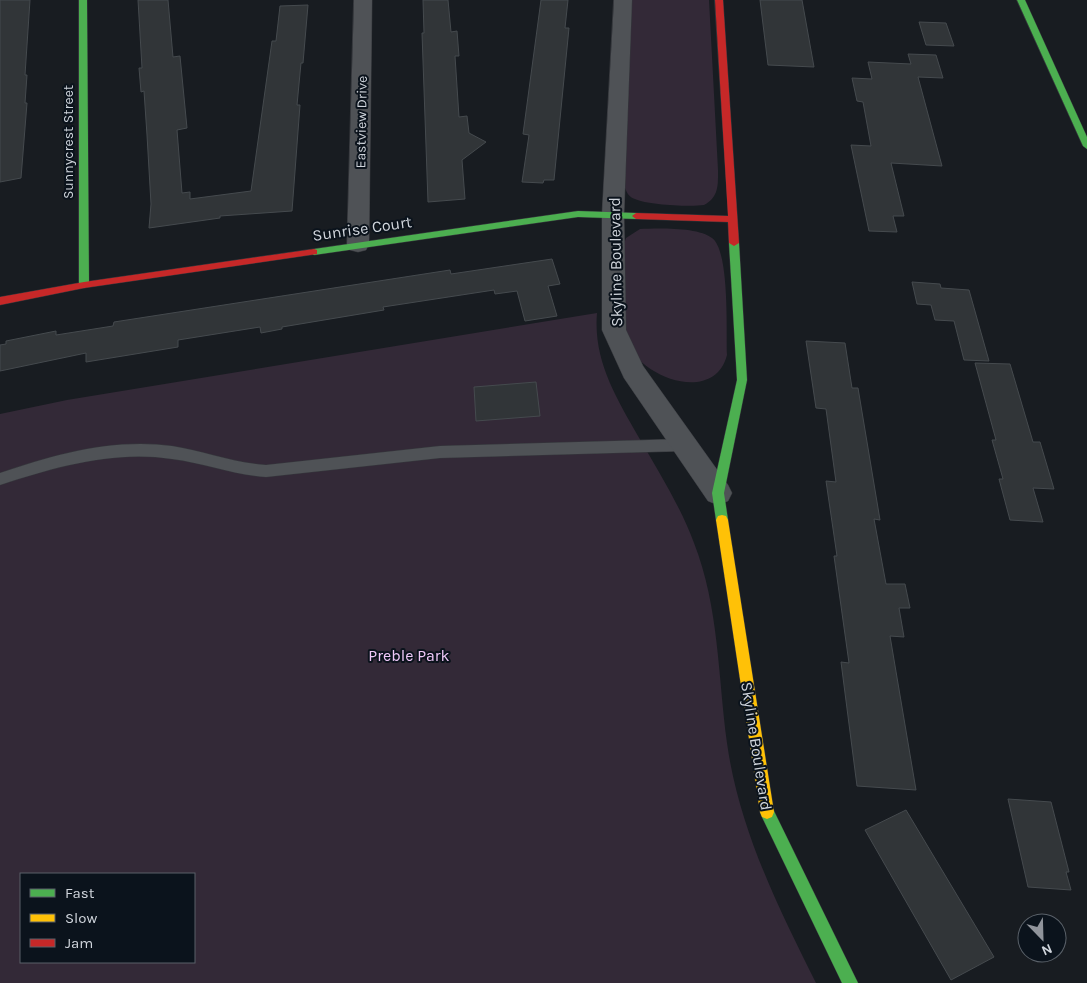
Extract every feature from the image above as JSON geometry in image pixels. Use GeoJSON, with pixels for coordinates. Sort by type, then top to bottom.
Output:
{"type":"FeatureCollection","features":[{"type":"Feature","properties":{"kind":"street","name":"Sunnycrest Street"},"geometry":{"type":"LineString","coordinates":[[83,0],[84,285]]}},
{"type":"Feature","properties":{"kind":"street","name":"Eastview Drive"},"geometry":{"type":"LineString","coordinates":[[358,244],[363,0]]}},
{"type":"Feature","properties":{"kind":"street","name":"Skyline Boulevard"},"geometry":{"type":"LineString","coordinates":[[623,0],[613,214],[614,330],[633,371],[718,493]]}},
{"type":"Feature","properties":{"kind":"street","name":"Skyline Boulevard"},"geometry":{"type":"LineString","coordinates":[[718,0],[742,380],[718,493],[767,814],[850,983]]}},
{"type":"Feature","properties":{"kind":"street"},"geometry":{"type":"LineString","coordinates":[[1021,0],[1087,146]]}},
{"type":"Feature","properties":{"kind":"street","name":"Sunrise Court"},"geometry":{"type":"LineString","coordinates":[[0,301],[84,285],[358,244],[578,214],[731,219]]}},
{"type":"Feature","properties":{"kind":"lane"},"geometry":{"type":"LineString","coordinates":[[0,479],[53,462],[98,454],[137,450],[170,452],[264,471],[405,455],[525,448],[684,445]]}},
{"type":"Feature","properties":{"kind":"green space"},"geometry":{"type":"Polygon","coordinates":[[[632,0],[709,0],[718,181],[717,190],[713,198],[704,205],[689,206],[649,203],[633,198],[627,193],[625,188],[632,0]]]}},
{"type":"Feature","properties":{"kind":"green space"},"geometry":{"type":"Polygon","coordinates":[[[640,229],[678,229],[698,232],[712,238],[718,246],[722,259],[726,293],[727,355],[719,371],[707,379],[692,382],[675,380],[659,374],[644,364],[632,351],[625,337],[624,244],[626,238],[640,229]]]}},
{"type":"Feature","properties":{"kind":"green space","name":"Preble Park"},"geometry":{"type":"Polygon","coordinates":[[[597,313],[599,347],[608,378],[682,515],[702,567],[713,617],[727,743],[741,806],[750,837],[774,896],[816,983],[0,983],[0,414],[67,400],[597,313]]]}},
{"type":"Feature","properties":{"kind":"building"},"geometry":{"type":"Polygon","coordinates":[[[0,0],[30,0],[25,75],[27,75],[25,103],[27,103],[21,178],[0,182],[0,0]]]}},
{"type":"Feature","properties":{"kind":"building"},"geometry":{"type":"Polygon","coordinates":[[[138,0],[168,0],[173,57],[180,56],[187,128],[177,130],[182,193],[190,192],[190,199],[251,191],[272,41],[276,41],[280,6],[308,5],[297,105],[300,105],[292,211],[220,216],[220,218],[149,228],[151,204],[144,91],[141,92],[139,68],[142,68],[138,0]]]}},
{"type":"Feature","properties":{"kind":"building"},"geometry":{"type":"Polygon","coordinates":[[[423,0],[448,0],[451,32],[457,31],[459,56],[455,56],[459,117],[467,116],[469,133],[486,142],[462,160],[465,199],[428,202],[422,33],[424,33],[423,0]]]}},
{"type":"Feature","properties":{"kind":"building"},"geometry":{"type":"Polygon","coordinates":[[[541,0],[568,0],[565,28],[569,28],[554,180],[544,180],[543,183],[522,182],[529,135],[523,134],[541,0]]]}},
{"type":"Feature","properties":{"kind":"building"},"geometry":{"type":"Polygon","coordinates":[[[760,0],[802,0],[814,67],[768,65],[760,0]]]}},
{"type":"Feature","properties":{"kind":"building"},"geometry":{"type":"Polygon","coordinates":[[[919,22],[946,23],[954,46],[926,45],[919,22]]]}},
{"type":"Feature","properties":{"kind":"building"},"geometry":{"type":"Polygon","coordinates":[[[908,54],[936,55],[943,78],[918,77],[942,166],[891,163],[904,216],[893,216],[897,232],[869,231],[851,145],[871,146],[863,102],[857,101],[852,78],[872,79],[868,62],[911,64],[908,54]]]}},
{"type":"Feature","properties":{"kind":"building"},"geometry":{"type":"Polygon","coordinates":[[[552,259],[560,284],[548,286],[557,316],[525,321],[517,291],[495,294],[494,290],[383,307],[384,310],[282,327],[282,329],[261,333],[260,327],[178,340],[178,347],[86,362],[86,353],[0,371],[0,345],[6,344],[6,341],[56,331],[56,335],[113,326],[114,322],[450,270],[451,274],[552,259]]]}},
{"type":"Feature","properties":{"kind":"building"},"geometry":{"type":"Polygon","coordinates":[[[912,282],[940,284],[941,288],[969,290],[989,361],[964,360],[954,321],[935,320],[931,305],[917,304],[912,282]]]}},
{"type":"Feature","properties":{"kind":"building"},"geometry":{"type":"Polygon","coordinates":[[[806,341],[845,343],[852,388],[858,388],[880,520],[874,519],[886,584],[905,584],[910,608],[899,608],[904,637],[890,636],[916,790],[857,786],[841,662],[849,663],[834,556],[837,556],[826,481],[836,482],[826,409],[816,408],[806,341]]]}},
{"type":"Feature","properties":{"kind":"building"},"geometry":{"type":"Polygon","coordinates":[[[975,363],[1010,364],[1033,442],[1040,442],[1054,489],[1033,488],[1043,522],[1010,520],[999,479],[1003,479],[992,440],[996,440],[975,363]]]}},
{"type":"Feature","properties":{"kind":"building"},"geometry":{"type":"Polygon","coordinates":[[[536,382],[540,416],[476,421],[474,387],[536,382]]]}},
{"type":"Feature","properties":{"kind":"building"},"geometry":{"type":"Polygon","coordinates":[[[1008,799],[1051,802],[1069,872],[1066,872],[1071,890],[1028,887],[1008,799]]]}},
{"type":"Feature","properties":{"kind":"building"},"geometry":{"type":"Polygon","coordinates":[[[906,810],[994,957],[951,980],[865,830],[906,810]]]}},
{"type":"Feature","properties":{"kind":"traffic: fast"},"geometry":{"type":"LineString","coordinates":[[83,0],[84,285]]}},
{"type":"Feature","properties":{"kind":"traffic: fast"},"geometry":{"type":"LineString","coordinates":[[1021,0],[1087,146]]}},
{"type":"Feature","properties":{"kind":"traffic: fast"},"geometry":{"type":"LineString","coordinates":[[314,252],[578,214],[636,216]]}},
{"type":"Feature","properties":{"kind":"traffic: fast"},"geometry":{"type":"LineString","coordinates":[[722,520],[718,493],[742,380],[734,243]]}},
{"type":"Feature","properties":{"kind":"traffic: fast"},"geometry":{"type":"LineString","coordinates":[[767,812],[850,983]]}},
{"type":"Feature","properties":{"kind":"traffic: slow"},"geometry":{"type":"LineString","coordinates":[[722,520],[767,812]]}},
{"type":"Feature","properties":{"kind":"traffic: jam"},"geometry":{"type":"LineString","coordinates":[[719,0],[734,243]]}},
{"type":"Feature","properties":{"kind":"traffic: jam"},"geometry":{"type":"LineString","coordinates":[[636,216],[731,219]]}},
{"type":"Feature","properties":{"kind":"traffic: jam"},"geometry":{"type":"LineString","coordinates":[[0,301],[84,285],[314,252]]}}]}
